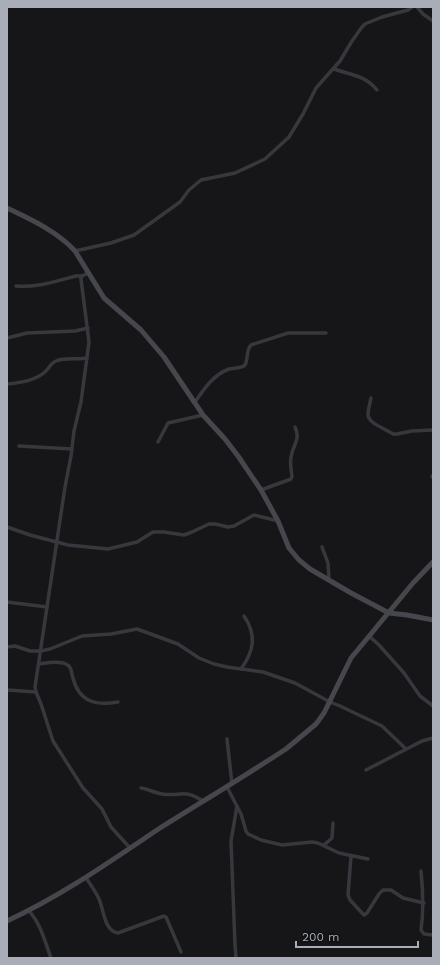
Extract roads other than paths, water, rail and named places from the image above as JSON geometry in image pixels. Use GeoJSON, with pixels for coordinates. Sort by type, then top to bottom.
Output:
{"type":"FeatureCollection","features":[{"type":"Feature","properties":{"kind":"street"},"geometry":{"type":"LineString","coordinates":[[74,251],[111,243],[134,235],[180,202],[189,190],[201,180],[235,173],[265,159],[289,137],[316,88],[334,69],[357,32],[365,24],[382,17],[408,10],[412,7]]}},
{"type":"Feature","properties":{"kind":"street"},"geometry":{"type":"LineString","coordinates":[[417,7],[423,14],[433,21]]}},
{"type":"Feature","properties":{"kind":"street"},"geometry":{"type":"LineString","coordinates":[[334,69],[366,79],[377,90]]}},
{"type":"Feature","properties":{"kind":"street"},"geometry":{"type":"LineString","coordinates":[[7,208],[34,221],[70,245],[104,298],[141,330],[164,357],[203,415],[225,439],[261,490],[278,521],[289,548],[299,560],[310,569],[389,613],[433,620]]}},
{"type":"Feature","properties":{"kind":"street"},"geometry":{"type":"LineString","coordinates":[[16,286],[37,286],[76,276],[82,276],[88,273]]}},
{"type":"Feature","properties":{"kind":"street"},"geometry":{"type":"LineString","coordinates":[[82,276],[81,283],[89,342],[81,402],[74,431],[56,542],[35,687],[53,742],[83,788],[102,809],[111,827],[130,848]]}},
{"type":"Feature","properties":{"kind":"street"},"geometry":{"type":"LineString","coordinates":[[7,338],[27,333],[75,331],[88,328]]}},
{"type":"Feature","properties":{"kind":"street"},"geometry":{"type":"LineString","coordinates":[[195,402],[206,385],[212,380],[227,370],[245,365],[247,363],[248,349],[251,345],[288,333],[326,333]]}},
{"type":"Feature","properties":{"kind":"street"},"geometry":{"type":"LineString","coordinates":[[7,384],[16,384],[38,377],[54,362],[59,360],[87,358]]}},
{"type":"Feature","properties":{"kind":"street"},"geometry":{"type":"LineString","coordinates":[[371,398],[368,413],[370,419],[372,422],[393,434],[433,430]]}},
{"type":"Feature","properties":{"kind":"street"},"geometry":{"type":"LineString","coordinates":[[158,442],[165,426],[170,422],[203,415]]}},
{"type":"Feature","properties":{"kind":"street"},"geometry":{"type":"LineString","coordinates":[[261,490],[284,483],[291,479],[291,455],[298,436],[296,426]]}},
{"type":"Feature","properties":{"kind":"street"},"geometry":{"type":"LineString","coordinates":[[19,446],[72,449]]}},
{"type":"Feature","properties":{"kind":"street"},"geometry":{"type":"LineString","coordinates":[[7,527],[56,542],[80,547],[108,549],[137,542],[153,532],[184,535],[209,524],[228,527],[234,526],[254,516],[278,521]]}},
{"type":"Feature","properties":{"kind":"street"},"geometry":{"type":"LineString","coordinates":[[322,547],[328,563],[329,580]]}},
{"type":"Feature","properties":{"kind":"street"},"geometry":{"type":"LineString","coordinates":[[7,921],[49,901],[86,878],[130,848],[286,749],[304,735],[316,724],[330,702],[351,658],[433,562]]}},
{"type":"Feature","properties":{"kind":"street"},"geometry":{"type":"LineString","coordinates":[[7,602],[47,607]]}},
{"type":"Feature","properties":{"kind":"street"},"geometry":{"type":"LineString","coordinates":[[241,669],[252,646],[252,632],[250,625],[244,616]]}},
{"type":"Feature","properties":{"kind":"street"},"geometry":{"type":"LineString","coordinates":[[7,647],[15,646],[30,651],[40,651],[59,646],[82,636],[111,634],[137,629],[178,644],[206,661],[227,668],[263,672],[295,683],[330,702],[382,726],[406,749]]}},
{"type":"Feature","properties":{"kind":"street"},"geometry":{"type":"LineString","coordinates":[[369,636],[404,673],[420,696],[433,706]]}},
{"type":"Feature","properties":{"kind":"street"},"geometry":{"type":"LineString","coordinates":[[39,664],[64,663],[71,668],[75,686],[83,697],[101,704],[118,702]]}},
{"type":"Feature","properties":{"kind":"street"},"geometry":{"type":"LineString","coordinates":[[7,690],[36,692]]}},
{"type":"Feature","properties":{"kind":"street"},"geometry":{"type":"LineString","coordinates":[[366,770],[422,740],[433,738]]}},
{"type":"Feature","properties":{"kind":"street"},"geometry":{"type":"LineString","coordinates":[[227,739],[232,784]]}},
{"type":"Feature","properties":{"kind":"street"},"geometry":{"type":"LineString","coordinates":[[227,787],[241,814],[248,834],[261,840],[282,845],[312,842],[324,845],[331,850],[368,859]]}},
{"type":"Feature","properties":{"kind":"street"},"geometry":{"type":"LineString","coordinates":[[140,788],[163,794],[189,794],[203,801]]}},
{"type":"Feature","properties":{"kind":"street"},"geometry":{"type":"LineString","coordinates":[[236,958],[231,841],[237,806]]}},
{"type":"Feature","properties":{"kind":"street"},"geometry":{"type":"LineString","coordinates":[[324,845],[332,838],[333,823]]}},
{"type":"Feature","properties":{"kind":"street"},"geometry":{"type":"LineString","coordinates":[[351,856],[348,895],[350,900],[363,914],[366,915],[383,890],[391,890],[403,898],[424,903]]}},
{"type":"Feature","properties":{"kind":"street"},"geometry":{"type":"LineString","coordinates":[[421,871],[424,903],[422,932],[428,935],[433,935]]}},
{"type":"Feature","properties":{"kind":"street"},"geometry":{"type":"LineString","coordinates":[[86,878],[100,900],[107,923],[115,933],[118,934],[164,916],[166,917],[181,952]]}},
{"type":"Feature","properties":{"kind":"street"},"geometry":{"type":"LineString","coordinates":[[29,911],[35,917],[51,958]]}}]}
